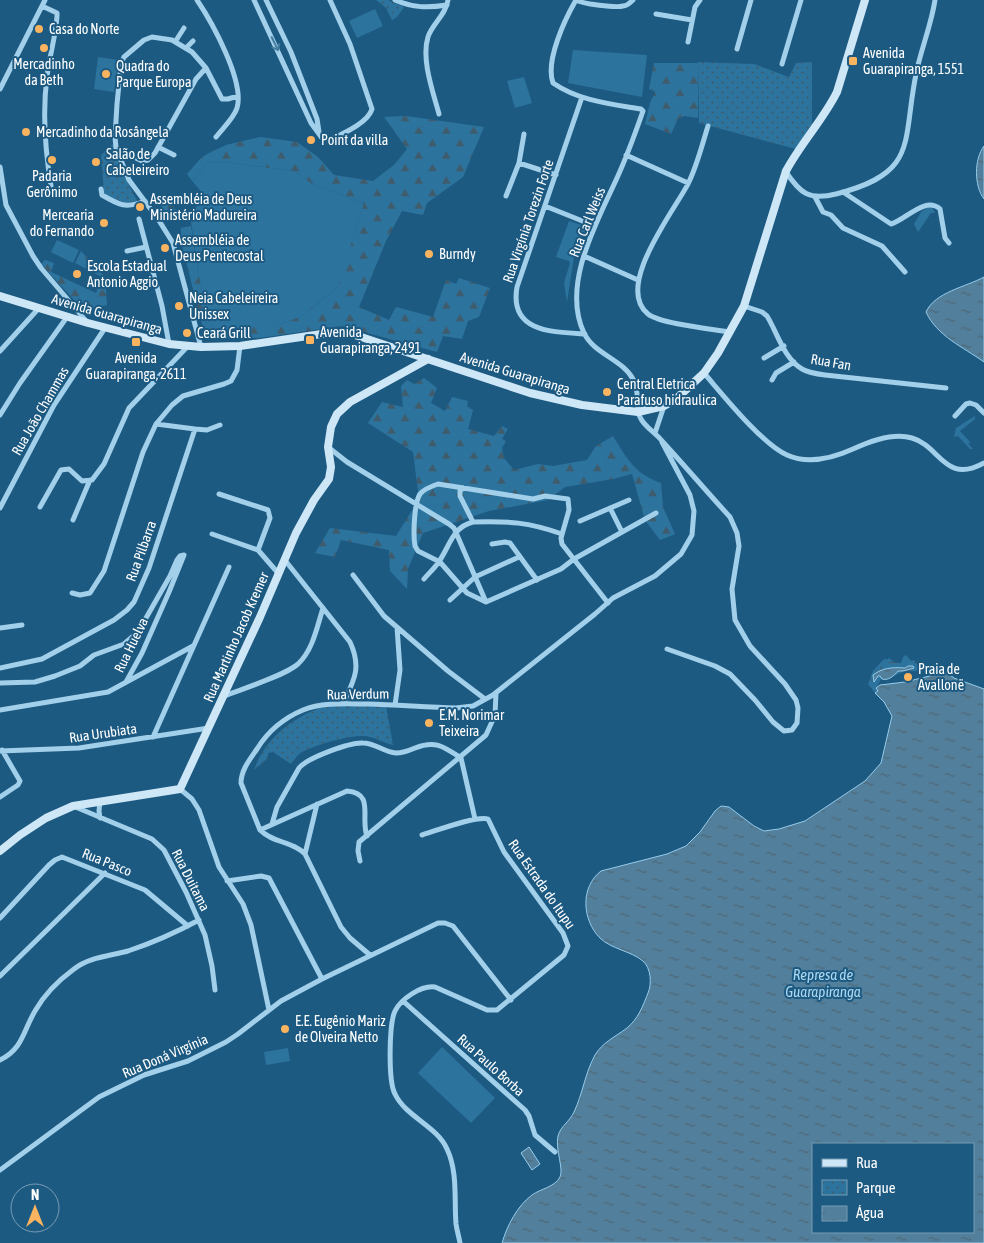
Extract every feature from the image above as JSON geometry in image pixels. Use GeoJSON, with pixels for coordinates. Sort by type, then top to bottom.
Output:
{"type":"FeatureCollection","features":[{"type":"Feature","properties":{"kind":"main road","name":"Avenida Guarapiranga"},"geometry":{"type":"LineString","coordinates":[[0,296],[105,328],[169,344],[188,346],[240,346],[343,332],[372,339],[530,393],[582,405],[638,412],[664,406],[685,392],[704,373],[731,332],[744,306],[786,172],[793,157],[831,104],[837,92],[865,0]]}},
{"type":"Feature","properties":{"kind":"main road","name":"Rua Martinho Jacob Kremer"},"geometry":{"type":"LineString","coordinates":[[180,789],[224,696],[284,559],[309,508],[329,479],[331,467],[328,447],[331,427],[337,414],[342,408],[428,359]]}},
{"type":"Feature","properties":{"kind":"main road"},"geometry":{"type":"LineString","coordinates":[[0,851],[46,818],[73,806],[180,789]]}},
{"type":"Feature","properties":{"kind":"street"},"geometry":{"type":"LineString","coordinates":[[0,89],[45,0]]}},
{"type":"Feature","properties":{"kind":"street"},"geometry":{"type":"LineString","coordinates":[[196,0],[221,42],[234,77],[238,96],[235,112],[216,137]]}},
{"type":"Feature","properties":{"kind":"street"},"geometry":{"type":"LineString","coordinates":[[254,0],[281,56],[304,111],[322,138],[330,140],[353,128],[370,114],[372,109],[350,44],[330,0]]}},
{"type":"Feature","properties":{"kind":"street"},"geometry":{"type":"LineString","coordinates":[[266,0],[291,52],[317,119],[319,132]]}},
{"type":"Feature","properties":{"kind":"street"},"geometry":{"type":"LineString","coordinates":[[395,0],[417,8],[448,2]]}},
{"type":"Feature","properties":{"kind":"street"},"geometry":{"type":"LineString","coordinates":[[582,97],[553,83],[551,75],[556,43],[568,12],[576,0],[582,4],[625,6],[633,0]]}},
{"type":"Feature","properties":{"kind":"street"},"geometry":{"type":"LineString","coordinates":[[688,42],[695,8],[700,0]]}},
{"type":"Feature","properties":{"kind":"street"},"geometry":{"type":"LineString","coordinates":[[737,49],[750,0]]}},
{"type":"Feature","properties":{"kind":"street"},"geometry":{"type":"LineString","coordinates":[[782,64],[801,0]]}},
{"type":"Feature","properties":{"kind":"street"},"geometry":{"type":"LineString","coordinates":[[786,172],[797,188],[815,197],[843,192],[867,184],[894,167],[904,149],[917,66],[935,0]]}},
{"type":"Feature","properties":{"kind":"street"},"geometry":{"type":"LineString","coordinates":[[439,114],[428,71],[426,48],[428,38],[448,2]]}},
{"type":"Feature","properties":{"kind":"street"},"geometry":{"type":"LineString","coordinates":[[42,6],[57,13],[44,107],[45,145],[51,186]]}},
{"type":"Feature","properties":{"kind":"street"},"geometry":{"type":"LineString","coordinates":[[656,14],[692,20]]}},
{"type":"Feature","properties":{"kind":"street"},"geometry":{"type":"LineString","coordinates":[[175,42],[184,28]]}},
{"type":"Feature","properties":{"kind":"street"},"geometry":{"type":"LineString","coordinates":[[201,347],[177,252],[168,234],[129,180],[116,148],[117,96],[121,64],[124,57],[137,45],[152,38],[175,42],[192,52],[206,68],[222,99],[238,96]]}},
{"type":"Feature","properties":{"kind":"street"},"geometry":{"type":"LineString","coordinates":[[186,48],[193,41]]}},
{"type":"Feature","properties":{"kind":"street"},"geometry":{"type":"LineString","coordinates":[[116,148],[142,161],[151,157],[196,79],[206,68]]}},
{"type":"Feature","properties":{"kind":"street","name":"Rua Carl Weiss"},"geometry":{"type":"LineString","coordinates":[[582,97],[642,109],[644,111],[584,256],[577,301],[580,322],[585,334],[597,349],[628,372],[633,379],[637,389],[638,412]]}},
{"type":"Feature","properties":{"kind":"street","name":"Rua Virgínia Torezin Forte"},"geometry":{"type":"LineString","coordinates":[[582,97],[516,287],[515,304],[521,316],[534,326],[559,332],[585,334]]}},
{"type":"Feature","properties":{"kind":"street"},"geometry":{"type":"LineString","coordinates":[[708,126],[688,183],[645,258],[638,280],[638,293],[640,301],[648,314],[659,320],[731,332]]}},
{"type":"Feature","properties":{"kind":"street"},"geometry":{"type":"LineString","coordinates":[[506,196],[519,163],[524,134]]}},
{"type":"Feature","properties":{"kind":"street"},"geometry":{"type":"LineString","coordinates":[[158,147],[174,155]]}},
{"type":"Feature","properties":{"kind":"street"},"geometry":{"type":"LineString","coordinates":[[626,155],[688,183]]}},
{"type":"Feature","properties":{"kind":"street"},"geometry":{"type":"LineString","coordinates":[[519,163],[556,175]]}},
{"type":"Feature","properties":{"kind":"street"},"geometry":{"type":"LineString","coordinates":[[0,167],[8,209],[33,256],[88,323]]}},
{"type":"Feature","properties":{"kind":"street"},"geometry":{"type":"LineString","coordinates":[[101,189],[102,195],[123,206],[134,206],[145,201]]}},
{"type":"Feature","properties":{"kind":"street"},"geometry":{"type":"LineString","coordinates":[[843,192],[891,224],[908,216],[921,206],[930,204],[936,206],[940,209],[945,238],[949,243]]}},
{"type":"Feature","properties":{"kind":"street"},"geometry":{"type":"LineString","coordinates":[[815,197],[823,212],[831,215],[843,228],[882,246],[906,272]]}},
{"type":"Feature","properties":{"kind":"street"},"geometry":{"type":"LineString","coordinates":[[545,206],[596,226]]}},
{"type":"Feature","properties":{"kind":"street"},"geometry":{"type":"LineString","coordinates":[[139,219],[162,306],[169,344]]}},
{"type":"Feature","properties":{"kind":"street"},"geometry":{"type":"LineString","coordinates":[[127,251],[146,247]]}},
{"type":"Feature","properties":{"kind":"street"},"geometry":{"type":"LineString","coordinates":[[584,256],[638,280]]}},
{"type":"Feature","properties":{"kind":"street"},"geometry":{"type":"LineString","coordinates":[[0,290],[0,296]]}},
{"type":"Feature","properties":{"kind":"street","name":"Rua Fan"},"geometry":{"type":"LineString","coordinates":[[744,306],[762,312],[767,316],[794,362],[808,371],[825,376],[946,388]]}},
{"type":"Feature","properties":{"kind":"street"},"geometry":{"type":"LineString","coordinates":[[0,351],[39,308]]}},
{"type":"Feature","properties":{"kind":"street"},"geometry":{"type":"LineString","coordinates":[[0,416],[16,389],[67,317]]}},
{"type":"Feature","properties":{"kind":"street","name":"Rua João Chammas"},"geometry":{"type":"LineString","coordinates":[[0,508],[54,406],[105,328]]}},
{"type":"Feature","properties":{"kind":"street"},"geometry":{"type":"LineString","coordinates":[[40,507],[61,470],[69,469],[82,481],[92,480],[104,464],[129,408],[188,346]]}},
{"type":"Feature","properties":{"kind":"street"},"geometry":{"type":"LineString","coordinates":[[72,593],[90,593],[104,571],[143,452],[156,424],[172,405],[183,396],[230,381],[237,370],[240,346]]}},
{"type":"Feature","properties":{"kind":"street"},"geometry":{"type":"LineString","coordinates":[[764,358],[784,346]]}},
{"type":"Feature","properties":{"kind":"street"},"geometry":{"type":"LineString","coordinates":[[772,380],[776,372],[794,362]]}},
{"type":"Feature","properties":{"kind":"street"},"geometry":{"type":"LineString","coordinates":[[704,373],[772,446],[787,455],[808,460],[831,458],[875,440],[903,436],[913,438],[949,466],[957,469],[967,469],[984,463]]}},
{"type":"Feature","properties":{"kind":"street"},"geometry":{"type":"LineString","coordinates":[[955,416],[966,404],[970,403],[976,405],[984,413]]}},
{"type":"Feature","properties":{"kind":"street"},"geometry":{"type":"LineString","coordinates":[[655,433],[664,406]]}},
{"type":"Feature","properties":{"kind":"street"},"geometry":{"type":"LineString","coordinates":[[638,412],[640,419],[661,439],[730,518],[737,533],[739,546],[732,589],[735,620],[750,646],[785,684],[796,700],[798,723],[792,730],[780,728],[730,674],[715,666],[667,649]]}},
{"type":"Feature","properties":{"kind":"street"},"geometry":{"type":"LineString","coordinates":[[156,424],[207,430],[220,425]]}},
{"type":"Feature","properties":{"kind":"street","name":"Rua Pilbarra"},"geometry":{"type":"LineString","coordinates":[[0,668],[42,659],[114,620],[134,602],[149,568],[194,429]]}},
{"type":"Feature","properties":{"kind":"street","name":"Rua Verdum"},"geometry":{"type":"LineString","coordinates":[[260,830],[243,789],[241,779],[249,761],[265,736],[280,723],[304,710],[317,706],[343,704],[456,708],[473,706],[496,693],[608,603],[654,576],[672,562],[688,544],[692,535],[694,511],[690,495],[666,452],[661,439]]}},
{"type":"Feature","properties":{"kind":"street"},"geometry":{"type":"LineString","coordinates":[[328,447],[346,462],[449,524],[455,532],[486,602]]}},
{"type":"Feature","properties":{"kind":"street"},"geometry":{"type":"LineString","coordinates":[[73,520],[90,480]]}},
{"type":"Feature","properties":{"kind":"street"},"geometry":{"type":"LineString","coordinates":[[486,602],[467,592],[440,562],[418,551],[415,546],[416,504],[421,493],[438,484],[533,499],[545,496],[568,499],[569,510],[561,538],[562,544],[608,603]]}},
{"type":"Feature","properties":{"kind":"street"},"geometry":{"type":"LineString","coordinates":[[463,488],[460,491],[460,496],[474,522]]}},
{"type":"Feature","properties":{"kind":"street"},"geometry":{"type":"LineString","coordinates":[[219,494],[269,512],[270,518],[258,550]]}},
{"type":"Feature","properties":{"kind":"street"},"geometry":{"type":"LineString","coordinates":[[580,521],[629,500]]}},
{"type":"Feature","properties":{"kind":"street"},"geometry":{"type":"LineString","coordinates":[[610,508],[622,532]]}},
{"type":"Feature","properties":{"kind":"street"},"geometry":{"type":"LineString","coordinates":[[486,602],[561,569],[574,559],[656,513]]}},
{"type":"Feature","properties":{"kind":"street"},"geometry":{"type":"LineString","coordinates":[[424,579],[440,562],[455,532],[464,524],[508,521],[538,525],[562,534]]}},
{"type":"Feature","properties":{"kind":"street"},"geometry":{"type":"LineString","coordinates":[[212,534],[258,550],[278,574]]}},
{"type":"Feature","properties":{"kind":"street"},"geometry":{"type":"LineString","coordinates":[[492,544],[505,542],[510,544],[537,580]]}},
{"type":"Feature","properties":{"kind":"street","name":"Rua Huelva"},"geometry":{"type":"LineString","coordinates":[[0,683],[35,682],[80,666],[94,655],[124,644],[138,632],[177,560],[184,554],[142,652],[125,684],[102,694],[0,710]]}},
{"type":"Feature","properties":{"kind":"street"},"geometry":{"type":"LineString","coordinates":[[450,600],[475,577],[519,556]]}},
{"type":"Feature","properties":{"kind":"street"},"geometry":{"type":"LineString","coordinates":[[284,559],[350,642],[356,654],[357,670],[343,704]]}},
{"type":"Feature","properties":{"kind":"street"},"geometry":{"type":"LineString","coordinates":[[152,737],[229,567]]}},
{"type":"Feature","properties":{"kind":"street"},"geometry":{"type":"LineString","coordinates":[[353,575],[384,616],[448,671],[485,699]]}},
{"type":"Feature","properties":{"kind":"street"},"geometry":{"type":"LineString","coordinates":[[224,696],[288,670],[298,664],[309,649],[323,608]]}},
{"type":"Feature","properties":{"kind":"street"},"geometry":{"type":"LineString","coordinates":[[0,628],[22,625]]}},
{"type":"Feature","properties":{"kind":"street"},"geometry":{"type":"LineString","coordinates":[[395,705],[400,670],[397,627]]}},
{"type":"Feature","properties":{"kind":"street"},"geometry":{"type":"LineString","coordinates":[[125,684],[193,646]]}},
{"type":"Feature","properties":{"kind":"street"},"geometry":{"type":"LineString","coordinates":[[360,861],[358,844],[366,836],[482,740],[490,730],[495,715],[496,693]]}},
{"type":"Feature","properties":{"kind":"street","name":"Rua Urubiata"},"geometry":{"type":"LineString","coordinates":[[1,750],[68,750],[209,728]]}},
{"type":"Feature","properties":{"kind":"street"},"geometry":{"type":"LineString","coordinates":[[272,824],[277,807],[299,768],[303,763],[314,757],[352,744],[363,743],[399,753],[422,745],[433,744],[446,748],[460,758],[475,819],[422,835]]}},
{"type":"Feature","properties":{"kind":"street"},"geometry":{"type":"LineString","coordinates":[[0,797],[18,785],[20,781],[1,750]]}},
{"type":"Feature","properties":{"kind":"street"},"geometry":{"type":"LineString","coordinates":[[180,789],[192,800],[199,810],[219,867],[243,904],[251,925],[268,1010]]}},
{"type":"Feature","properties":{"kind":"street"},"geometry":{"type":"LineString","coordinates":[[366,836],[364,825],[365,802],[359,794],[353,792],[341,793],[260,830],[266,836],[295,846],[305,854],[340,927],[370,955]]}},
{"type":"Feature","properties":{"kind":"street"},"geometry":{"type":"LineString","coordinates":[[100,801],[100,818]]}},
{"type":"Feature","properties":{"kind":"street"},"geometry":{"type":"LineString","coordinates":[[305,854],[317,804]]}},
{"type":"Feature","properties":{"kind":"street","name":"Rua Duitama"},"geometry":{"type":"LineString","coordinates":[[73,806],[152,839],[164,850],[198,920],[210,953],[215,990]]}},
{"type":"Feature","properties":{"kind":"street","name":"Rua Estrada do Itupu"},"geometry":{"type":"LineString","coordinates":[[403,1001],[425,987],[430,986],[487,1010],[497,1010],[564,955],[568,946],[563,933],[504,852],[488,819],[475,819]]}},
{"type":"Feature","properties":{"kind":"street","name":"Rua Pasco"},"geometry":{"type":"LineString","coordinates":[[0,918],[49,864],[58,857],[66,857],[145,890],[188,926]]}},
{"type":"Feature","properties":{"kind":"street"},"geometry":{"type":"LineString","coordinates":[[0,976],[105,873]]}},
{"type":"Feature","properties":{"kind":"street"},"geometry":{"type":"LineString","coordinates":[[227,881],[262,876],[269,878],[322,979]]}},
{"type":"Feature","properties":{"kind":"street"},"geometry":{"type":"LineString","coordinates":[[0,1060],[18,1048],[35,1011],[44,998],[73,970],[86,962],[168,937],[198,920]]}},
{"type":"Feature","properties":{"kind":"street","name":"Rua Doná Virgínia"},"geometry":{"type":"LineString","coordinates":[[0,1170],[99,1097],[144,1076],[188,1061],[218,1046],[238,1034],[268,1010],[322,979],[432,925],[445,922],[453,926],[511,1000]]}},
{"type":"Feature","properties":{"kind":"street"},"geometry":{"type":"LineString","coordinates":[[403,1001],[396,1010],[394,1017],[390,1070],[391,1085],[395,1096],[402,1105],[432,1130],[447,1147],[453,1169],[456,1225],[460,1243]]}},
{"type":"Feature","properties":{"kind":"street","name":"Rua Paulo Borba"},"geometry":{"type":"LineString","coordinates":[[403,1001],[524,1110],[529,1116],[535,1135],[555,1152]]}},
{"type":"Feature","properties":{"kind":"green space"},"geometry":{"type":"Polygon","coordinates":[[[376,0],[388,0],[404,7],[397,17],[392,20],[386,8],[376,0]]]}},
{"type":"Feature","properties":{"kind":"green space"},"geometry":{"type":"Polygon","coordinates":[[[375,9],[383,26],[357,38],[349,21],[375,9]]]}},
{"type":"Feature","properties":{"kind":"green space"},"geometry":{"type":"Polygon","coordinates":[[[573,50],[647,55],[642,97],[568,83],[573,50]]]}},
{"type":"Feature","properties":{"kind":"green space","name":"Quadra do Parque Europa"},"geometry":{"type":"Polygon","coordinates":[[[98,57],[118,60],[114,92],[94,89],[98,57]]]}},
{"type":"Feature","properties":{"kind":"green space"},"geometry":{"type":"Polygon","coordinates":[[[698,62],[754,64],[789,77],[796,63],[812,62],[812,125],[796,149],[699,123],[698,62]]]}},
{"type":"Feature","properties":{"kind":"green space"},"geometry":{"type":"Polygon","coordinates":[[[654,63],[698,63],[698,118],[684,116],[678,119],[671,134],[645,124],[655,92],[649,89],[654,63]]]}},
{"type":"Feature","properties":{"kind":"green space"},"geometry":{"type":"Polygon","coordinates":[[[524,77],[532,103],[515,108],[507,81],[524,77]]]}},
{"type":"Feature","properties":{"kind":"green space"},"geometry":{"type":"Polygon","coordinates":[[[406,116],[484,127],[463,177],[427,203],[423,215],[402,211],[386,241],[359,307],[389,320],[396,307],[433,317],[446,280],[456,284],[459,278],[490,288],[479,317],[468,321],[462,339],[443,336],[437,352],[342,326],[259,338],[240,338],[246,330],[262,321],[276,326],[300,317],[338,287],[364,203],[314,185],[294,171],[224,162],[207,163],[193,182],[187,174],[201,158],[209,153],[226,145],[260,137],[297,142],[318,157],[334,175],[373,181],[394,165],[407,149],[384,117],[406,116]]]}},
{"type":"Feature","properties":{"kind":"green space"},"geometry":{"type":"Polygon","coordinates":[[[113,144],[122,171],[137,201],[123,203],[104,193],[101,155],[113,144]]]}},
{"type":"Feature","properties":{"kind":"green space"},"geometry":{"type":"Polygon","coordinates":[[[224,162],[294,171],[314,185],[364,203],[339,286],[300,317],[276,326],[246,330],[240,338],[216,339],[200,283],[190,215],[205,196],[193,182],[207,163],[224,162]]]}},
{"type":"Feature","properties":{"kind":"green space"},"geometry":{"type":"Polygon","coordinates":[[[168,200],[178,213],[166,217],[160,203],[168,200]]]}},
{"type":"Feature","properties":{"kind":"green space"},"geometry":{"type":"Polygon","coordinates":[[[928,207],[932,207],[935,213],[931,213],[918,232],[914,224],[921,212],[928,207]]]}},
{"type":"Feature","properties":{"kind":"green space"},"geometry":{"type":"Polygon","coordinates":[[[569,221],[587,227],[574,257],[567,302],[564,283],[570,263],[556,257],[569,221]]]}},
{"type":"Feature","properties":{"kind":"green space"},"geometry":{"type":"Polygon","coordinates":[[[191,226],[200,283],[216,339],[206,340],[181,242],[181,228],[191,226]]]}},
{"type":"Feature","properties":{"kind":"green space"},"geometry":{"type":"Polygon","coordinates":[[[57,240],[79,250],[73,263],[51,252],[57,240]]]}},
{"type":"Feature","properties":{"kind":"green space"},"geometry":{"type":"Polygon","coordinates":[[[81,251],[105,277],[107,305],[84,311],[41,264],[45,260],[54,263],[51,272],[96,293],[102,277],[75,263],[81,251]]]}},
{"type":"Feature","properties":{"kind":"green space"},"geometry":{"type":"Polygon","coordinates":[[[424,378],[437,388],[431,403],[445,411],[452,397],[468,401],[467,406],[473,410],[468,429],[494,436],[502,426],[508,429],[502,439],[506,441],[502,448],[504,458],[514,470],[538,464],[553,466],[587,460],[596,446],[613,436],[632,465],[644,475],[661,483],[663,507],[675,534],[660,540],[645,520],[632,474],[565,487],[548,500],[489,511],[423,533],[408,569],[407,589],[390,571],[389,550],[341,540],[335,557],[315,553],[330,528],[396,536],[419,499],[413,452],[368,423],[382,402],[403,407],[401,386],[407,380],[414,384],[424,378]]]}},
{"type":"Feature","properties":{"kind":"green space"},"geometry":{"type":"Polygon","coordinates":[[[975,416],[975,419],[960,431],[971,443],[968,443],[973,449],[970,449],[958,436],[954,437],[956,428],[975,416]]]}},
{"type":"Feature","properties":{"kind":"green space"},"geometry":{"type":"Polygon","coordinates":[[[906,655],[911,661],[914,660],[920,669],[927,669],[903,672],[890,678],[881,679],[876,688],[878,691],[875,693],[868,684],[873,671],[885,658],[886,660],[889,658],[894,662],[901,663],[906,655]]]}},
{"type":"Feature","properties":{"kind":"green space"},"geometry":{"type":"Polygon","coordinates":[[[326,706],[386,706],[393,745],[367,736],[349,737],[304,751],[291,764],[273,752],[268,753],[268,758],[254,770],[266,747],[282,729],[314,710],[326,706]]]}},
{"type":"Feature","properties":{"kind":"green space"},"geometry":{"type":"Polygon","coordinates":[[[442,1047],[495,1098],[471,1123],[418,1073],[442,1047]]]}},
{"type":"Feature","properties":{"kind":"green space"},"geometry":{"type":"Polygon","coordinates":[[[288,1048],[290,1061],[266,1065],[264,1052],[288,1048]]]}},
{"type":"Feature","properties":{"kind":"water"},"geometry":{"type":"Polygon","coordinates":[[[984,146],[984,199],[978,187],[976,172],[978,158],[984,146]]]}},
{"type":"Feature","properties":{"kind":"water"},"geometry":{"type":"Polygon","coordinates":[[[984,277],[984,362],[959,346],[937,328],[926,312],[930,305],[944,295],[984,277]]]}},
{"type":"Feature","properties":{"kind":"water"},"geometry":{"type":"Polygon","coordinates":[[[913,666],[914,668],[898,671],[889,679],[882,679],[878,676],[874,682],[873,675],[884,669],[905,668],[913,666]]]}},
{"type":"Feature","properties":{"kind":"water","name":"Represa de Guarapiranga"},"geometry":{"type":"Polygon","coordinates":[[[946,672],[954,678],[984,689],[984,1243],[502,1243],[510,1223],[522,1205],[532,1195],[551,1186],[560,1177],[558,1136],[574,1112],[595,1055],[634,1021],[649,989],[649,972],[646,964],[633,955],[605,942],[594,931],[587,913],[586,904],[589,886],[594,878],[601,871],[667,854],[686,846],[721,806],[729,807],[754,826],[764,831],[779,829],[805,821],[865,781],[881,763],[892,716],[884,702],[875,693],[878,691],[876,688],[880,685],[905,682],[946,672]]]}},
{"type":"Feature","properties":{"kind":"water"},"geometry":{"type":"Polygon","coordinates":[[[529,1147],[540,1164],[532,1170],[521,1153],[529,1147]]]}},
{"type":"Feature","properties":{"kind":"place","name":"Casa do Norte"},"geometry":{"type":"Point","coordinates":[39,29]}},
{"type":"Feature","properties":{"kind":"place","name":"Mercadinho da Beth"},"geometry":{"type":"Point","coordinates":[44,48]}},
{"type":"Feature","properties":{"kind":"place","name":"Avenida Guarapiranga, 1551"},"geometry":{"type":"Point","coordinates":[853,61]}},
{"type":"Feature","properties":{"kind":"place","name":"Quadra do Parque Europa"},"geometry":{"type":"Point","coordinates":[106,74]}},
{"type":"Feature","properties":{"kind":"place","name":"Mercadinho da Rosângela"},"geometry":{"type":"Point","coordinates":[26,132]}},
{"type":"Feature","properties":{"kind":"place","name":"Point da villa"},"geometry":{"type":"Point","coordinates":[311,140]}},
{"type":"Feature","properties":{"kind":"place","name":"Padaria Gerônimo"},"geometry":{"type":"Point","coordinates":[52,160]}},
{"type":"Feature","properties":{"kind":"place","name":"Salão de Cabeleireiro"},"geometry":{"type":"Point","coordinates":[96,162]}},
{"type":"Feature","properties":{"kind":"place","name":"Assembléia de Deus Ministério Madureira"},"geometry":{"type":"Point","coordinates":[140,207]}},
{"type":"Feature","properties":{"kind":"place","name":"Mercearia do Fernando"},"geometry":{"type":"Point","coordinates":[104,223]}},
{"type":"Feature","properties":{"kind":"place","name":"Assembléia de Deus Pentecostal"},"geometry":{"type":"Point","coordinates":[165,248]}},
{"type":"Feature","properties":{"kind":"place","name":"Burndy"},"geometry":{"type":"Point","coordinates":[429,254]}},
{"type":"Feature","properties":{"kind":"place","name":"Escola Estadual Antonio Aggio"},"geometry":{"type":"Point","coordinates":[77,274]}},
{"type":"Feature","properties":{"kind":"place","name":"Neia Cabeleireira Unissex"},"geometry":{"type":"Point","coordinates":[179,306]}},
{"type":"Feature","properties":{"kind":"place","name":"Ceará Grill"},"geometry":{"type":"Point","coordinates":[187,333]}},
{"type":"Feature","properties":{"kind":"place","name":"Avenida Guarapiranga, 2491"},"geometry":{"type":"Point","coordinates":[310,340]}},
{"type":"Feature","properties":{"kind":"place","name":"Avenida Guarapiranga, 2611"},"geometry":{"type":"Point","coordinates":[136,342]}},
{"type":"Feature","properties":{"kind":"place","name":"Central Eletrica Parafuso hidraulica"},"geometry":{"type":"Point","coordinates":[607,392]}},
{"type":"Feature","properties":{"kind":"place","name":"Praia de Avallonë"},"geometry":{"type":"Point","coordinates":[908,677]}},
{"type":"Feature","properties":{"kind":"place","name":"E.M. Norimar Teixeira"},"geometry":{"type":"Point","coordinates":[429,723]}},
{"type":"Feature","properties":{"kind":"place","name":"E.E. Eugênio Mariz de Olveira Netto"},"geometry":{"type":"Point","coordinates":[285,1029]}}]}
